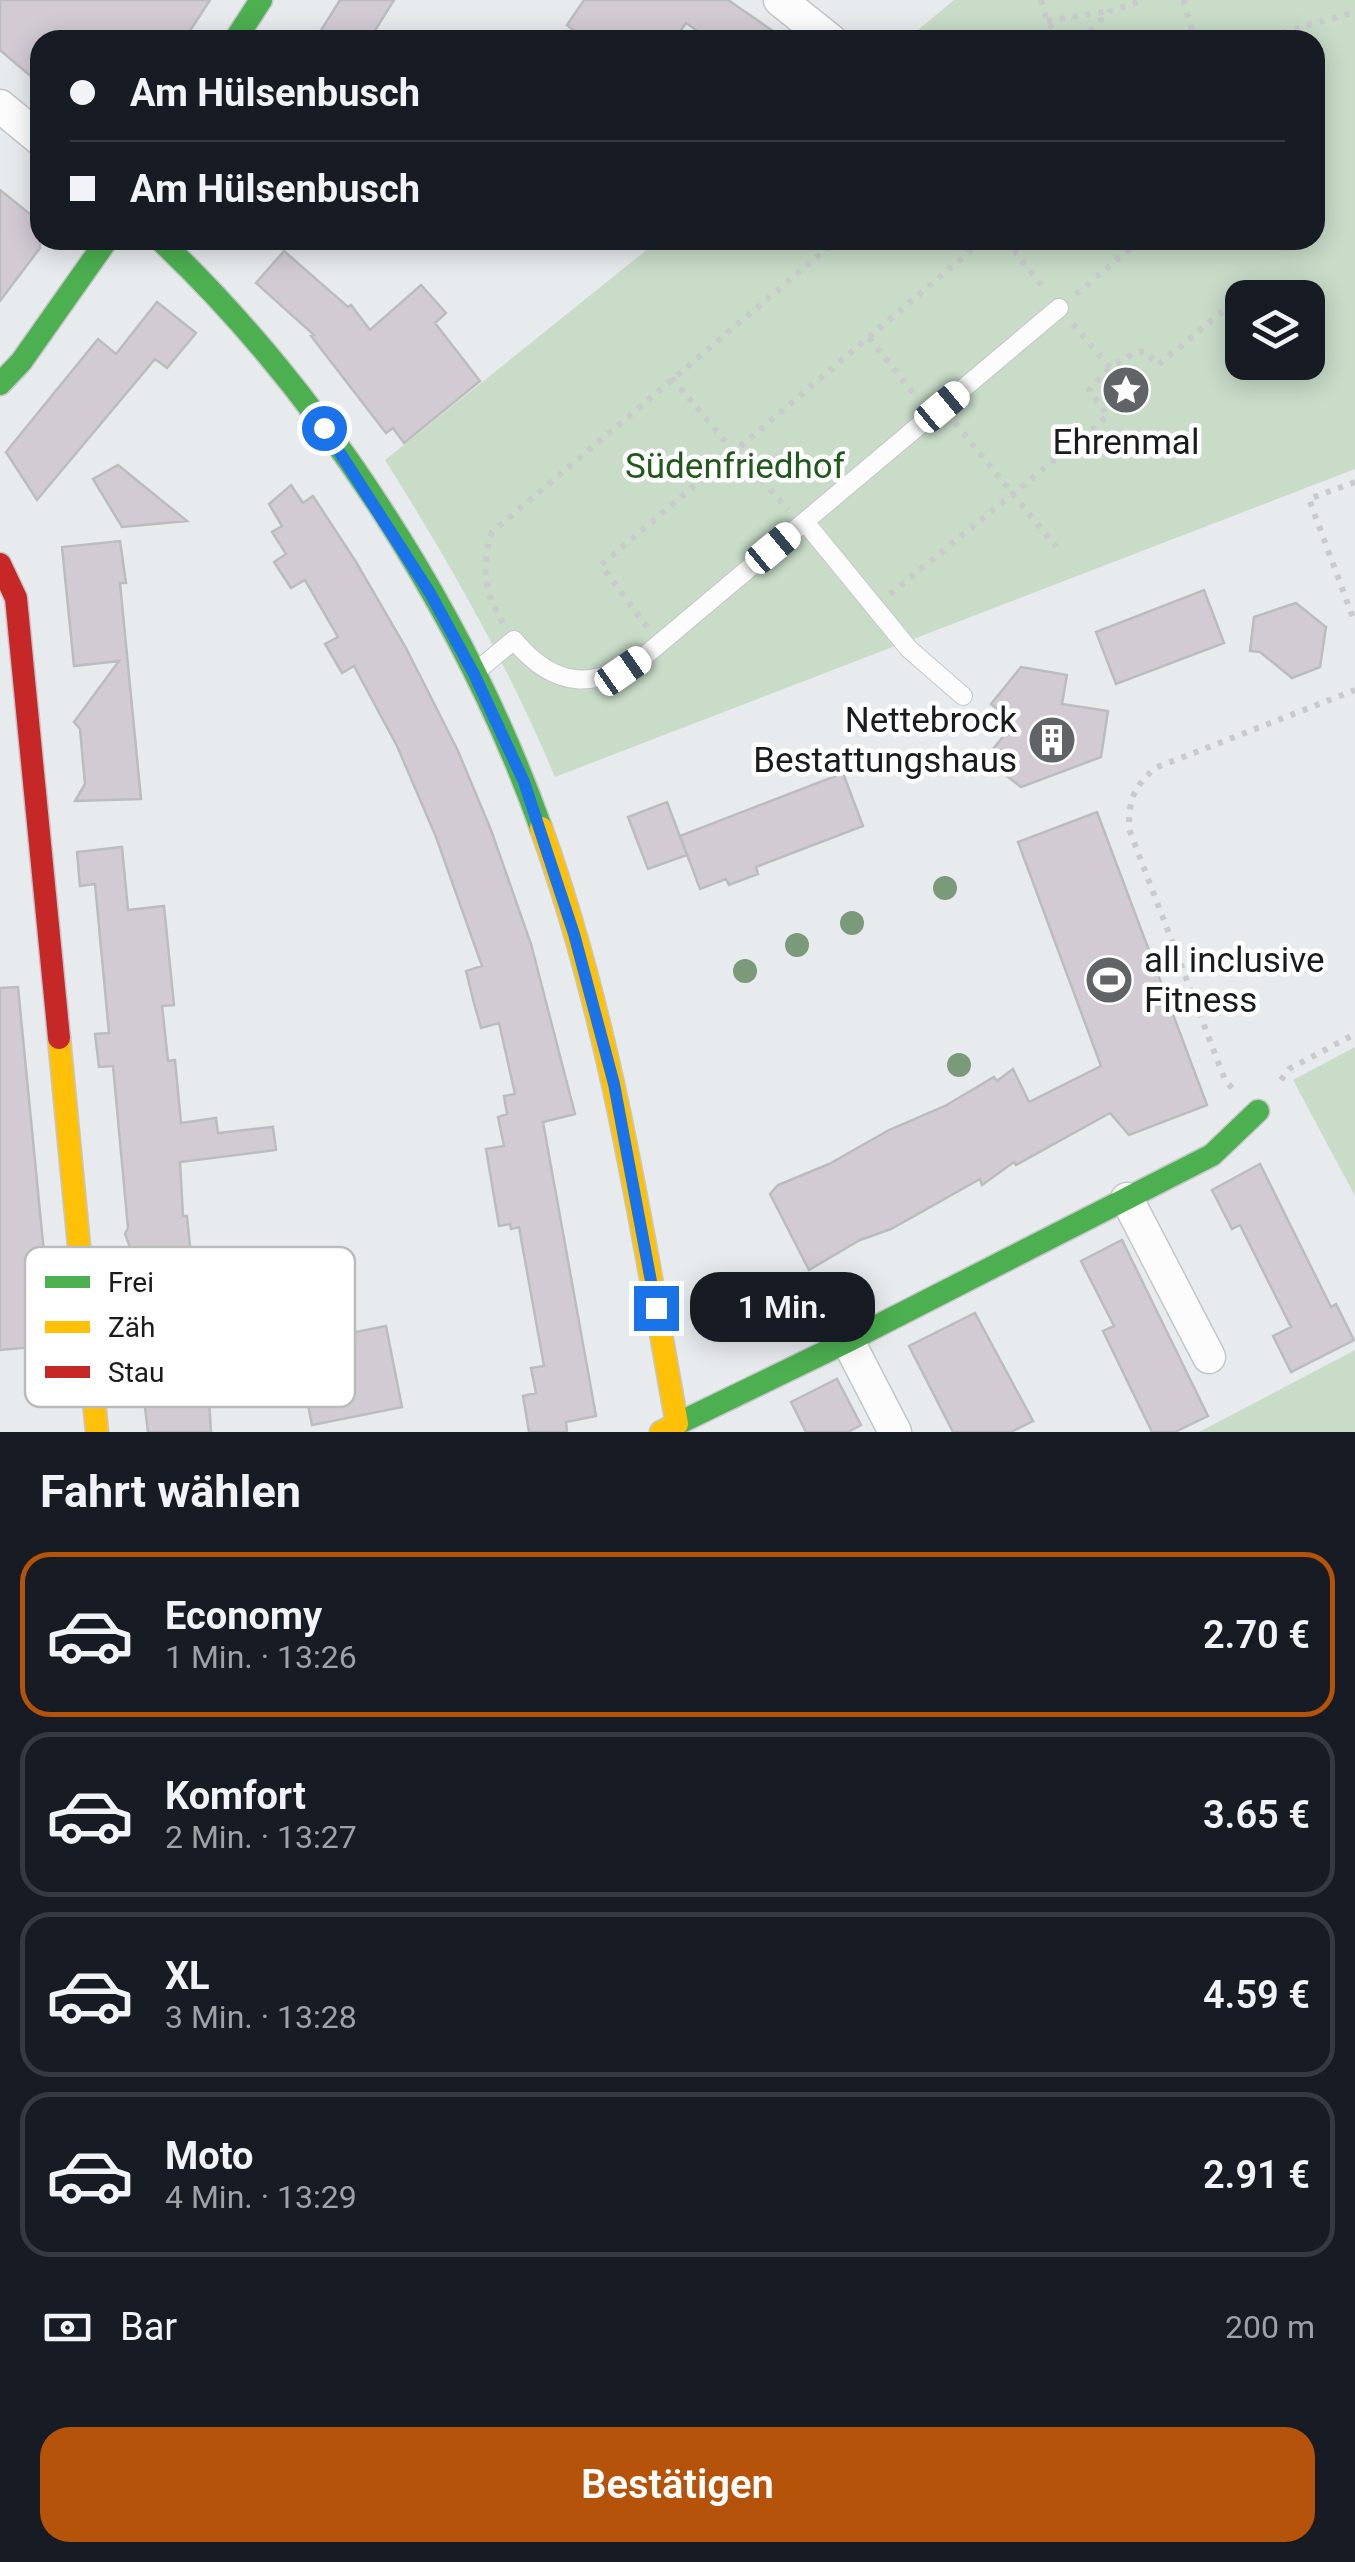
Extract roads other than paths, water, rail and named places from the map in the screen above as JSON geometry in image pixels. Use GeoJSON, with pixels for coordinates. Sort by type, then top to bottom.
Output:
{"type":"FeatureCollection","features":[{"type":"Feature","properties":{"kind":"street"},"geometry":{"type":"LineString","coordinates":[[242,30],[261,0]]}},
{"type":"Feature","properties":{"kind":"street"},"geometry":{"type":"LineString","coordinates":[[780,0],[818,30]]}},
{"type":"Feature","properties":{"kind":"street"},"geometry":{"type":"LineString","coordinates":[[0,106],[30,131]]}},
{"type":"Feature","properties":{"kind":"street"},"geometry":{"type":"LineString","coordinates":[[0,384],[21,362],[100,250]]}},
{"type":"Feature","properties":{"kind":"street"},"geometry":{"type":"LineString","coordinates":[[170,250],[232,312],[308,405],[394,534],[474,674],[524,782],[584,972],[614,1084],[669,1428],[1212,1155],[1258,1111]]}},
{"type":"Feature","properties":{"kind":"street"},"geometry":{"type":"LineString","coordinates":[[0,564],[16,598],[79,1247]]}},
{"type":"Feature","properties":{"kind":"street"},"geometry":{"type":"LineString","coordinates":[[1128,1199],[1209,1357]]}},
{"type":"Feature","properties":{"kind":"street"},"geometry":{"type":"LineString","coordinates":[[848,1341],[895,1432]]}},
{"type":"Feature","properties":{"kind":"street"},"geometry":{"type":"LineString","coordinates":[[95,1407],[97,1432]]}},
{"type":"Feature","properties":{"kind":"lane"},"geometry":{"type":"LineString","coordinates":[[474,674],[514,640],[532,662],[556,676],[603,679],[623,671],[1060,308]]}},
{"type":"Feature","properties":{"kind":"lane"},"geometry":{"type":"LineString","coordinates":[[803,523],[910,649],[962,696]]}},
{"type":"Feature","properties":{"kind":"place","name":"Ehrenmal"},"geometry":{"type":"Point","coordinates":[1126,390]}},
{"type":"Feature","properties":{"kind":"place","name":"Nettebrock Bestattungshaus"},"geometry":{"type":"Point","coordinates":[1052,740]}},
{"type":"Feature","properties":{"kind":"place","name":"all inclusive Fitness"},"geometry":{"type":"Point","coordinates":[1109,980]}},
{"type":"Feature","properties":{"kind":"park label","name":"Südenfriedhof"},"geometry":{"type":"Point","coordinates":[735,466]}}]}
